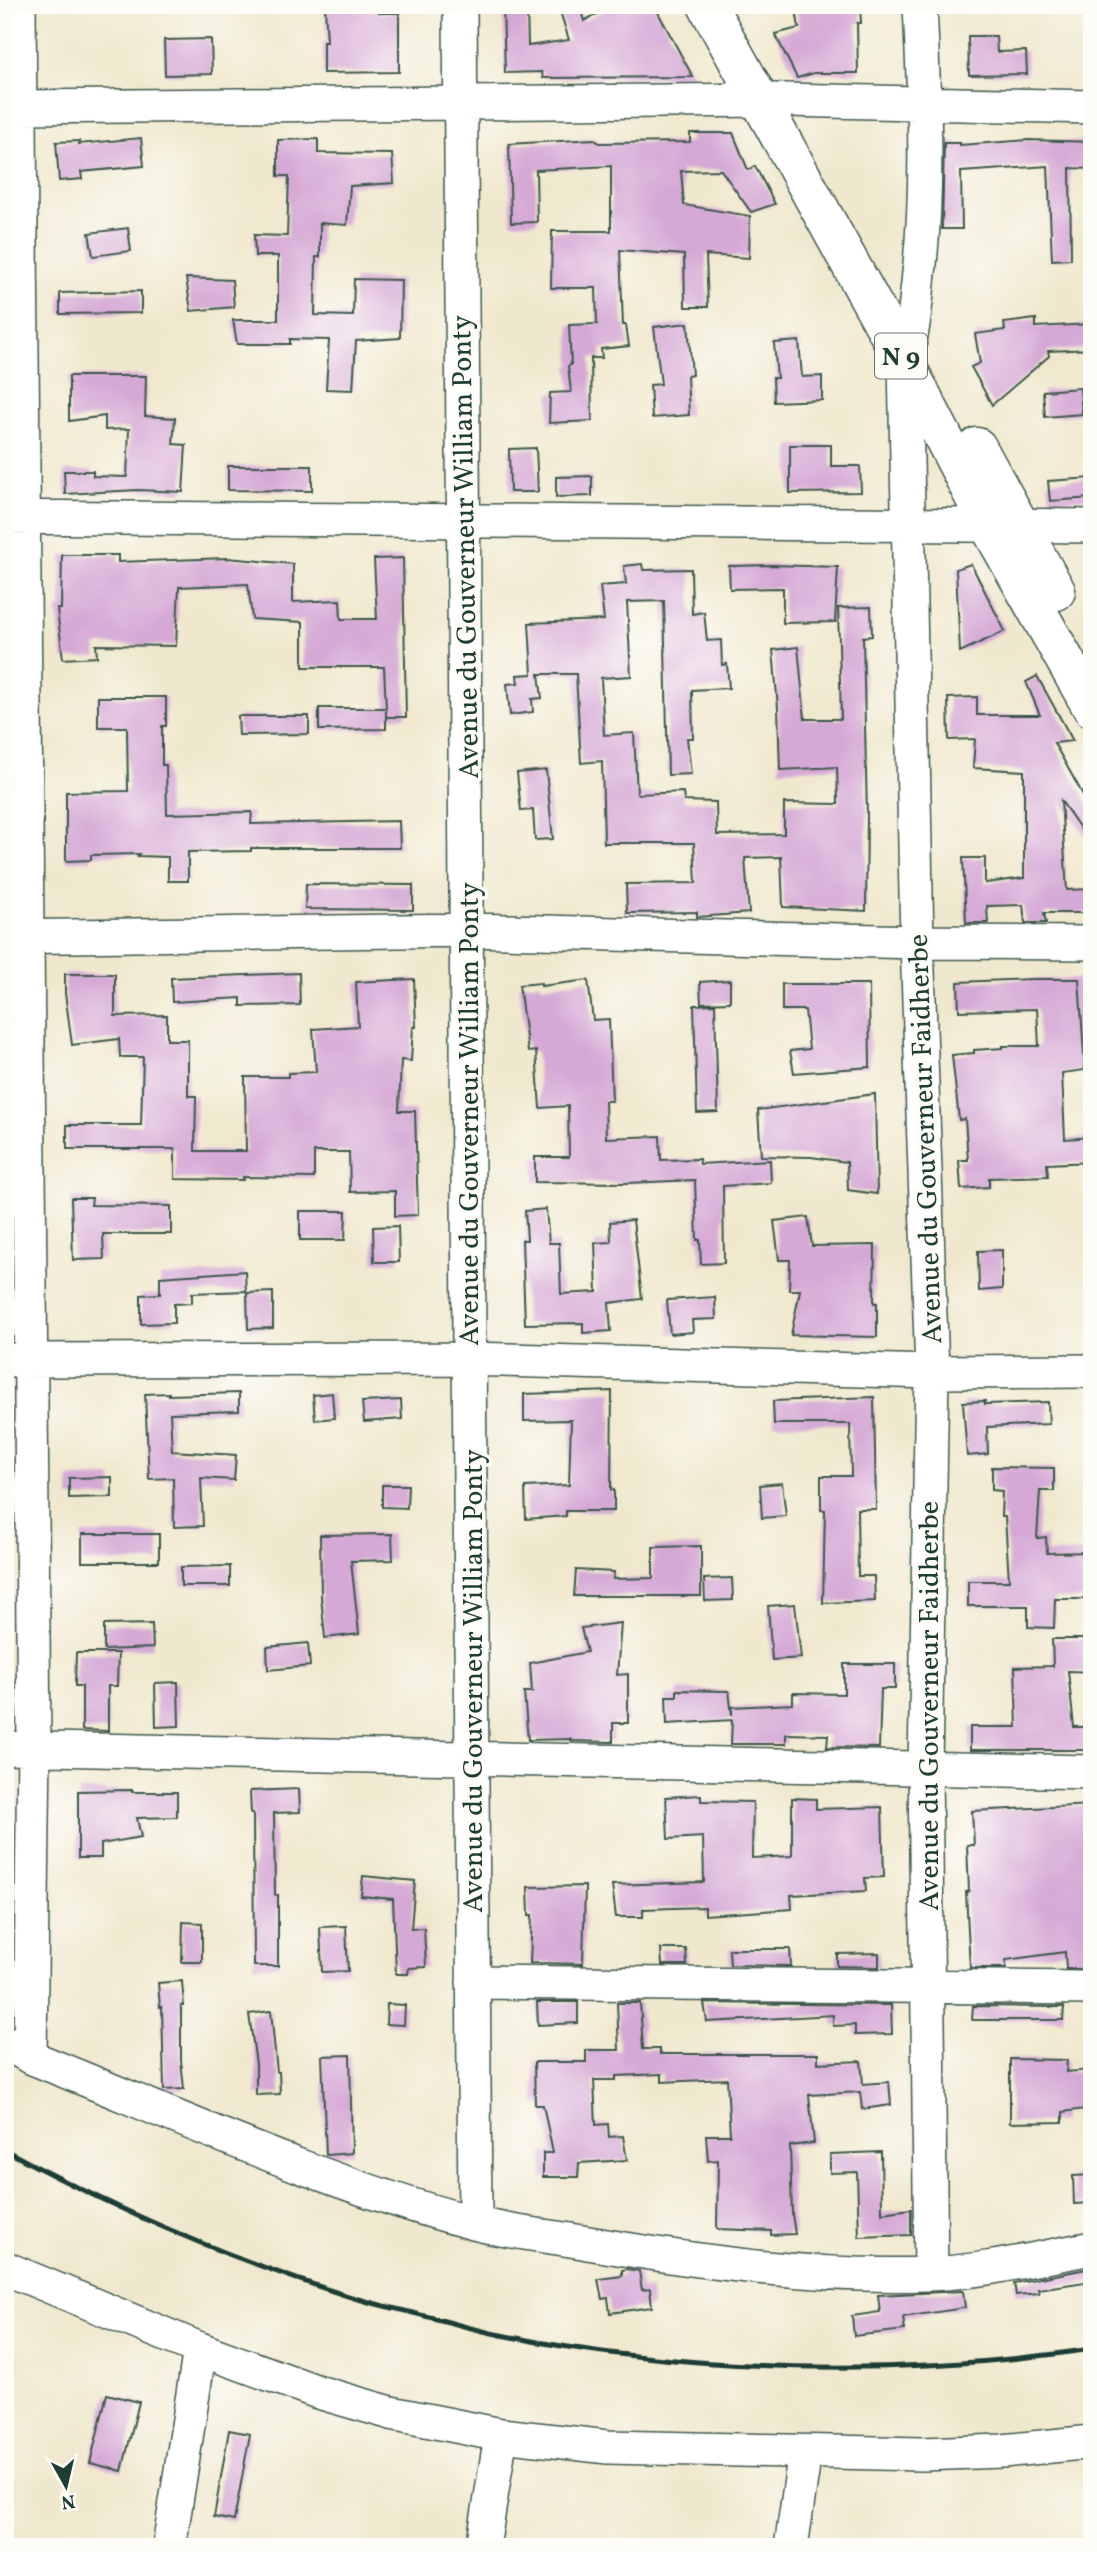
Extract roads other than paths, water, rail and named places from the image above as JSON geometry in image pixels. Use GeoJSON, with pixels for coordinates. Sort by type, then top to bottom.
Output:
{"type":"FeatureCollection","features":[{"type":"Feature","properties":{"kind":"main road","name":"N 9"},"geometry":{"type":"LineString","coordinates":[[707,5],[772,100],[909,347],[1004,524],[1092,709]]}},
{"type":"Feature","properties":{"kind":"main road","name":"N 9"},"geometry":{"type":"LineString","coordinates":[[733,5],[772,100]]}},
{"type":"Feature","properties":{"kind":"main road","name":"N 9"},"geometry":{"type":"LineString","coordinates":[[1004,524],[1092,657]]}},
{"type":"Feature","properties":{"kind":"street"},"geometry":{"type":"LineString","coordinates":[[19,5],[14,517],[20,1748],[18,2049],[322,2175],[475,2223],[635,2251],[774,2270],[853,2275],[931,2274],[979,2269],[1092,2248]]}},
{"type":"Feature","properties":{"kind":"street","name":"Avenue du Gouverneur William Ponty"},"geometry":{"type":"LineString","coordinates":[[460,5],[475,2223]]}},
{"type":"Feature","properties":{"kind":"street","name":"Avenue du Gouverneur Faidherbe"},"geometry":{"type":"LineString","coordinates":[[920,5],[925,104],[925,222],[909,347],[909,524],[917,942],[932,1372],[925,1768],[931,2274]]}},
{"type":"Feature","properties":{"kind":"street"},"geometry":{"type":"LineString","coordinates":[[20,107],[772,100],[1092,107]]}},
{"type":"Feature","properties":{"kind":"street"},"geometry":{"type":"LineString","coordinates":[[14,517],[1092,526]]}},
{"type":"Feature","properties":{"kind":"street"},"geometry":{"type":"LineString","coordinates":[[16,937],[467,930],[917,942],[1092,943]]}},
{"type":"Feature","properties":{"kind":"street"},"geometry":{"type":"LineString","coordinates":[[18,1360],[469,1359],[932,1372],[1092,1371]]}},
{"type":"Feature","properties":{"kind":"street"},"geometry":{"type":"LineString","coordinates":[[20,1748],[1092,1772]]}},
{"type":"Feature","properties":{"kind":"street"},"geometry":{"type":"LineString","coordinates":[[473,1982],[1092,1988]]}},
{"type":"Feature","properties":{"kind":"street"},"geometry":{"type":"LineString","coordinates":[[5,2268],[200,2349],[318,2392],[391,2413],[501,2435],[608,2447],[922,2454],[1002,2451],[1092,2442]]}},
{"type":"Feature","properties":{"kind":"street"},"geometry":{"type":"LineString","coordinates":[[169,2547],[200,2349]]}},
{"type":"Feature","properties":{"kind":"street"},"geometry":{"type":"LineString","coordinates":[[483,2547],[501,2435]]}},
{"type":"Feature","properties":{"kind":"street"},"geometry":{"type":"LineString","coordinates":[[791,2547],[805,2452]]}},
{"type":"Feature","properties":{"kind":"railway"},"geometry":{"type":"LineString","coordinates":[[5,2150],[173,2231],[304,2282],[357,2299],[472,2328],[572,2348],[720,2364],[796,2367],[946,2364],[1092,2349]]}}]}
